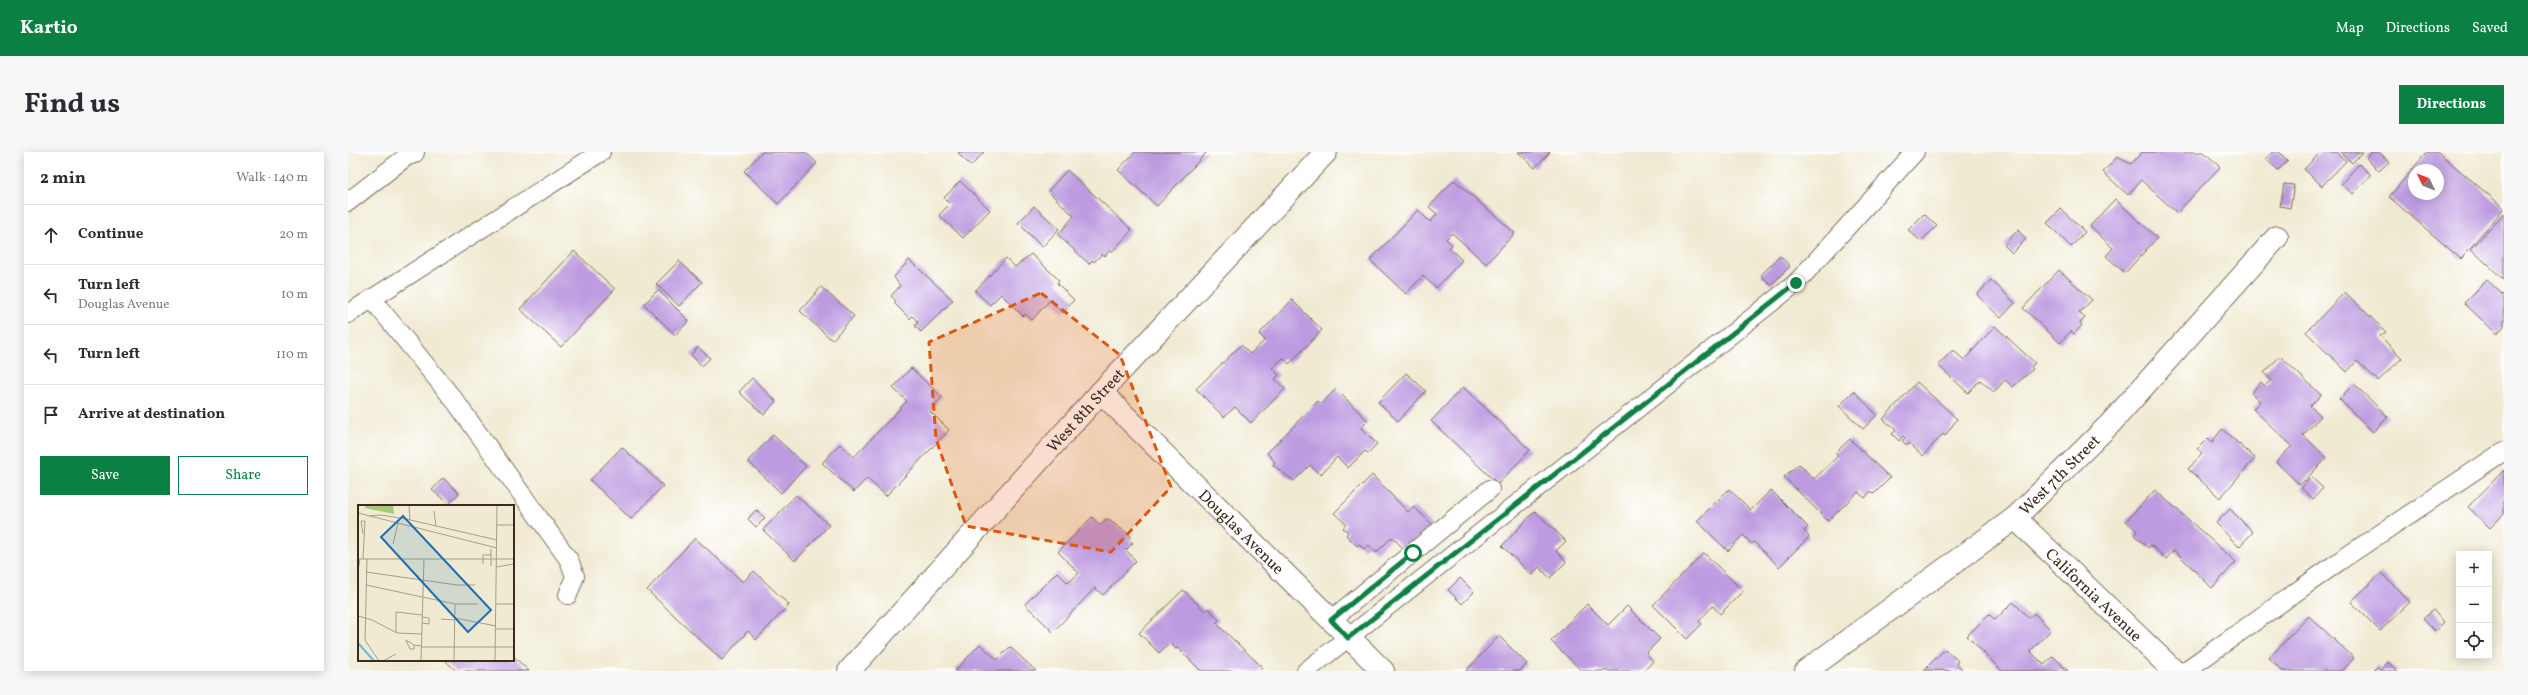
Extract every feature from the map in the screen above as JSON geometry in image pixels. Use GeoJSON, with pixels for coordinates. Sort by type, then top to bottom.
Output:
{"type":"FeatureCollection","features":[{"type":"Feature","properties":{"kind":"street","name":"West 8th Street"},"geometry":{"type":"LineString","coordinates":[[848,671],[1101,392],[1326,152]]}},
{"type":"Feature","properties":{"kind":"street","name":"West 7th Street"},"geometry":{"type":"LineString","coordinates":[[1806,671],[2015,518],[2110,424],[2277,238]]}},
{"type":"Feature","properties":{"kind":"street","name":"Douglas Avenue"},"geometry":{"type":"LineString","coordinates":[[1101,392],[1383,671]]}},
{"type":"Feature","properties":{"kind":"street","name":"California Avenue"},"geometry":{"type":"LineString","coordinates":[[2015,518],[2174,671]]}},
{"type":"Feature","properties":{"kind":"lane"},"geometry":{"type":"LineString","coordinates":[[348,314],[601,152]]}},
{"type":"Feature","properties":{"kind":"lane"},"geometry":{"type":"LineString","coordinates":[[1306,671],[1796,283],[1914,152]]}},
{"type":"Feature","properties":{"kind":"lane"},"geometry":{"type":"LineString","coordinates":[[348,202],[412,153]]}},
{"type":"Feature","properties":{"kind":"lane"},"geometry":{"type":"LineString","coordinates":[[372,299],[456,401],[569,560],[575,576],[568,595]]}},
{"type":"Feature","properties":{"kind":"lane"},"geometry":{"type":"LineString","coordinates":[[2185,671],[2341,560],[2504,451]]}},
{"type":"Feature","properties":{"kind":"lane"},"geometry":{"type":"LineString","coordinates":[[1331,620],[1490,489]]}},
{"type":"Feature","properties":{"kind":"highlighted area"},"geometry":{"type":"Polygon","coordinates":[[[1041,293],[1120,355],[1171,487],[1111,552],[966,526],[936,439],[929,342],[1041,293]]]}},
{"type":"Feature","properties":{"kind":"building"},"geometry":{"type":"Polygon","coordinates":[[[762,152],[805,152],[817,163],[778,204],[744,171],[762,152]]]}},
{"type":"Feature","properties":{"kind":"building"},"geometry":{"type":"Polygon","coordinates":[[[984,152],[971,166],[958,153],[984,152]]]}},
{"type":"Feature","properties":{"kind":"building"},"geometry":{"type":"Polygon","coordinates":[[[1135,152],[1207,152],[1157,206],[1118,170],[1135,152]]]}},
{"type":"Feature","properties":{"kind":"building"},"geometry":{"type":"Polygon","coordinates":[[[1518,152],[1550,152],[1535,168],[1518,152]]]}},
{"type":"Feature","properties":{"kind":"building"},"geometry":{"type":"Polygon","coordinates":[[[2142,152],[2204,152],[2220,167],[2177,213],[2141,180],[2128,195],[2103,172],[2117,157],[2131,164],[2142,152]]]}},
{"type":"Feature","properties":{"kind":"building"},"geometry":{"type":"Polygon","coordinates":[[[2272,152],[2279,152],[2288,161],[2278,170],[2266,159],[2272,152]]]}},
{"type":"Feature","properties":{"kind":"building"},"geometry":{"type":"Polygon","coordinates":[[[2321,152],[2336,152],[2346,161],[2322,186],[2304,169],[2321,152]]]}},
{"type":"Feature","properties":{"kind":"building"},"geometry":{"type":"Polygon","coordinates":[[[2340,152],[2363,152],[2352,163],[2340,152]]]}},
{"type":"Feature","properties":{"kind":"building"},"geometry":{"type":"Polygon","coordinates":[[[2372,152],[2379,152],[2389,162],[2379,171],[2366,158],[2372,152]]]}},
{"type":"Feature","properties":{"kind":"building"},"geometry":{"type":"Polygon","coordinates":[[[2427,152],[2438,152],[2504,208],[2461,259],[2389,197],[2408,174],[2408,200],[2444,200],[2444,164],[2417,164],[2427,152]]]}},
{"type":"Feature","properties":{"kind":"building"},"geometry":{"type":"Polygon","coordinates":[[[2359,164],[2371,175],[2353,194],[2341,184],[2359,164]]]}},
{"type":"Feature","properties":{"kind":"building"},"geometry":{"type":"Polygon","coordinates":[[[1067,170],[1132,230],[1112,252],[1110,250],[1105,256],[1102,254],[1094,262],[1092,260],[1089,264],[1058,235],[1074,216],[1048,191],[1067,170]]]}},
{"type":"Feature","properties":{"kind":"building"},"geometry":{"type":"Polygon","coordinates":[[[1454,180],[1515,233],[1486,264],[1452,233],[1446,239],[1452,245],[1449,248],[1462,260],[1436,288],[1423,276],[1406,294],[1370,260],[1418,210],[1430,222],[1437,214],[1429,207],[1454,180]]]}},
{"type":"Feature","properties":{"kind":"building"},"geometry":{"type":"Polygon","coordinates":[[[960,181],[990,210],[963,238],[939,215],[950,204],[944,198],[960,181]]]}},
{"type":"Feature","properties":{"kind":"building"},"geometry":{"type":"Polygon","coordinates":[[[2284,184],[2294,185],[2290,208],[2280,206],[2284,184]]]}},
{"type":"Feature","properties":{"kind":"building"},"geometry":{"type":"Polygon","coordinates":[[[2115,199],[2157,238],[2125,273],[2106,256],[2113,248],[2090,226],[2115,199]]]}},
{"type":"Feature","properties":{"kind":"building"},"geometry":{"type":"Polygon","coordinates":[[[1034,206],[1059,229],[1042,247],[1018,223],[1034,206]]]}},
{"type":"Feature","properties":{"kind":"building"},"geometry":{"type":"Polygon","coordinates":[[[2061,209],[2085,232],[2071,247],[2047,223],[2061,209]]]}},
{"type":"Feature","properties":{"kind":"building"},"geometry":{"type":"Polygon","coordinates":[[[1924,214],[1937,226],[1921,241],[1908,230],[1924,214]]]}},
{"type":"Feature","properties":{"kind":"building"},"geometry":{"type":"Polygon","coordinates":[[[2504,214],[2504,280],[2471,249],[2504,214]]]}},
{"type":"Feature","properties":{"kind":"building"},"geometry":{"type":"Polygon","coordinates":[[[2018,230],[2026,239],[2012,253],[2004,245],[2018,230]]]}},
{"type":"Feature","properties":{"kind":"building"},"geometry":{"type":"Polygon","coordinates":[[[574,251],[615,289],[561,347],[520,309],[574,251]]]}},
{"type":"Feature","properties":{"kind":"building"},"geometry":{"type":"Polygon","coordinates":[[[1031,254],[1059,280],[1057,283],[1074,300],[1063,313],[1050,300],[1032,320],[1025,314],[1023,316],[1001,294],[990,305],[975,291],[1006,258],[1015,267],[1031,254]]]}},
{"type":"Feature","properties":{"kind":"building"},"geometry":{"type":"Polygon","coordinates":[[[1780,256],[1790,266],[1771,285],[1761,275],[1780,256]]]}},
{"type":"Feature","properties":{"kind":"building"},"geometry":{"type":"Polygon","coordinates":[[[909,260],[953,300],[921,332],[915,326],[918,322],[912,316],[910,319],[894,303],[896,301],[891,296],[900,286],[894,277],[909,260]]]}},
{"type":"Feature","properties":{"kind":"building"},"geometry":{"type":"Polygon","coordinates":[[[679,261],[702,282],[679,306],[656,284],[679,261]]]}},
{"type":"Feature","properties":{"kind":"building"},"geometry":{"type":"Polygon","coordinates":[[[2059,270],[2092,300],[2079,313],[2085,318],[2080,323],[2082,325],[2074,334],[2071,331],[2060,343],[2023,308],[2059,270]]]}},
{"type":"Feature","properties":{"kind":"building"},"geometry":{"type":"Polygon","coordinates":[[[1991,280],[2015,303],[2001,318],[1977,295],[1991,280]]]}},
{"type":"Feature","properties":{"kind":"building"},"geometry":{"type":"Polygon","coordinates":[[[2487,280],[2504,296],[2504,326],[2497,334],[2464,303],[2487,280]]]}},
{"type":"Feature","properties":{"kind":"building"},"geometry":{"type":"Polygon","coordinates":[[[821,287],[854,316],[832,340],[800,311],[821,287]]]}},
{"type":"Feature","properties":{"kind":"building"},"geometry":{"type":"Polygon","coordinates":[[[658,290],[689,321],[675,335],[644,304],[658,290]]]}},
{"type":"Feature","properties":{"kind":"building"},"geometry":{"type":"Polygon","coordinates":[[[2345,292],[2386,332],[2380,336],[2402,358],[2378,381],[2357,361],[2347,372],[2306,332],[2345,292]]]}},
{"type":"Feature","properties":{"kind":"building"},"geometry":{"type":"Polygon","coordinates":[[[1292,300],[1322,330],[1289,364],[1283,358],[1272,368],[1279,375],[1275,379],[1285,389],[1251,423],[1235,407],[1224,417],[1196,389],[1241,345],[1250,354],[1265,340],[1259,334],[1292,300]]]}},
{"type":"Feature","properties":{"kind":"building"},"geometry":{"type":"Polygon","coordinates":[[[1995,326],[2035,363],[2031,367],[2033,369],[2013,387],[2005,380],[1994,392],[1980,380],[1968,393],[1938,365],[1953,350],[1964,360],[1995,326]]]}},
{"type":"Feature","properties":{"kind":"building"},"geometry":{"type":"Polygon","coordinates":[[[698,347],[710,358],[702,366],[691,355],[698,347]]]}},
{"type":"Feature","properties":{"kind":"building"},"geometry":{"type":"Polygon","coordinates":[[[2280,356],[2321,395],[2310,406],[2321,416],[2303,435],[2327,458],[2300,485],[2276,462],[2292,446],[2253,409],[2260,401],[2251,393],[2261,382],[2265,386],[2271,380],[2264,373],[2280,356]]]}},
{"type":"Feature","properties":{"kind":"building"},"geometry":{"type":"Polygon","coordinates":[[[911,368],[942,397],[930,411],[949,430],[886,496],[867,478],[854,492],[822,463],[840,444],[854,457],[907,401],[893,388],[911,368]]]}},
{"type":"Feature","properties":{"kind":"building"},"geometry":{"type":"Polygon","coordinates":[[[1406,373],[1426,391],[1398,421],[1378,402],[1406,373]]]}},
{"type":"Feature","properties":{"kind":"building"},"geometry":{"type":"Polygon","coordinates":[[[752,378],[776,401],[764,415],[739,392],[752,378]]]}},
{"type":"Feature","properties":{"kind":"building"},"geometry":{"type":"Polygon","coordinates":[[[1917,382],[1957,419],[1945,436],[1943,434],[1923,456],[1909,443],[1907,446],[1902,441],[1905,438],[1903,436],[1899,441],[1892,434],[1896,430],[1883,419],[1917,382]]]}},
{"type":"Feature","properties":{"kind":"building"},"geometry":{"type":"Polygon","coordinates":[[[2354,384],[2388,417],[2373,432],[2339,399],[2354,384]]]}},
{"type":"Feature","properties":{"kind":"building"},"geometry":{"type":"Polygon","coordinates":[[[1463,387],[1530,450],[1498,484],[1431,421],[1463,387]]]}},
{"type":"Feature","properties":{"kind":"building"},"geometry":{"type":"Polygon","coordinates":[[[1336,389],[1368,421],[1361,428],[1377,444],[1368,453],[1365,451],[1348,468],[1337,457],[1320,475],[1310,465],[1294,481],[1273,465],[1275,462],[1267,453],[1318,401],[1321,404],[1336,389]]]}},
{"type":"Feature","properties":{"kind":"building"},"geometry":{"type":"Polygon","coordinates":[[[1854,391],[1877,415],[1863,429],[1839,406],[1854,391]]]}},
{"type":"Feature","properties":{"kind":"building"},"geometry":{"type":"Polygon","coordinates":[[[2222,429],[2255,458],[2220,498],[2188,469],[2202,454],[2197,449],[2208,438],[2212,442],[2222,429]]]}},
{"type":"Feature","properties":{"kind":"building"},"geometry":{"type":"Polygon","coordinates":[[[773,435],[806,466],[781,493],[748,461],[773,435]]]}},
{"type":"Feature","properties":{"kind":"building"},"geometry":{"type":"Polygon","coordinates":[[[1850,439],[1890,478],[1874,494],[1871,491],[1865,498],[1858,492],[1828,521],[1784,477],[1799,464],[1814,479],[1838,456],[1835,453],[1850,439]]]}},
{"type":"Feature","properties":{"kind":"building"},"geometry":{"type":"Polygon","coordinates":[[[622,447],[663,486],[631,519],[590,480],[622,447]]]}},
{"type":"Feature","properties":{"kind":"building"},"geometry":{"type":"Polygon","coordinates":[[[2504,470],[2504,514],[2490,528],[2468,507],[2504,470]]]}},
{"type":"Feature","properties":{"kind":"building"},"geometry":{"type":"Polygon","coordinates":[[[1372,475],[1408,512],[1414,507],[1433,525],[1405,550],[1392,537],[1376,553],[1369,545],[1364,549],[1359,544],[1357,546],[1346,535],[1348,532],[1343,528],[1346,524],[1334,513],[1372,475]]]}},
{"type":"Feature","properties":{"kind":"building"},"geometry":{"type":"Polygon","coordinates":[[[2311,477],[2323,488],[2313,499],[2301,488],[2311,477]]]}},
{"type":"Feature","properties":{"kind":"building"},"geometry":{"type":"Polygon","coordinates":[[[443,478],[459,493],[449,504],[432,490],[443,478]]]}},
{"type":"Feature","properties":{"kind":"building"},"geometry":{"type":"Polygon","coordinates":[[[1729,489],[1751,510],[1771,490],[1808,527],[1804,531],[1809,537],[1779,567],[1754,542],[1752,544],[1743,535],[1728,551],[1697,521],[1729,489]]]}},
{"type":"Feature","properties":{"kind":"building"},"geometry":{"type":"Polygon","coordinates":[[[2155,490],[2236,562],[2212,588],[2174,550],[2166,559],[2151,545],[2148,548],[2134,535],[2137,531],[2126,521],[2155,490]]]}},
{"type":"Feature","properties":{"kind":"building"},"geometry":{"type":"Polygon","coordinates":[[[796,495],[829,525],[795,561],[763,530],[796,495]]]}},
{"type":"Feature","properties":{"kind":"building"},"geometry":{"type":"Polygon","coordinates":[[[2230,509],[2253,532],[2239,547],[2216,523],[2230,509]]]}},
{"type":"Feature","properties":{"kind":"building"},"geometry":{"type":"Polygon","coordinates":[[[756,510],[765,518],[756,527],[748,519],[756,510]]]}},
{"type":"Feature","properties":{"kind":"building"},"geometry":{"type":"Polygon","coordinates":[[[1535,511],[1566,541],[1556,551],[1566,562],[1550,578],[1539,567],[1532,575],[1502,546],[1535,511]]]}},
{"type":"Feature","properties":{"kind":"building"},"geometry":{"type":"Polygon","coordinates":[[[1092,517],[1100,525],[1106,519],[1109,520],[1131,536],[1128,539],[1133,543],[1126,550],[1136,561],[1103,595],[1095,588],[1053,632],[1025,604],[1057,572],[1068,583],[1079,573],[1058,552],[1092,517]]]}},
{"type":"Feature","properties":{"kind":"building"},"geometry":{"type":"Polygon","coordinates":[[[695,538],[743,582],[754,571],[789,605],[756,640],[748,631],[722,660],[647,590],[695,538]]]}},
{"type":"Feature","properties":{"kind":"building"},"geometry":{"type":"Polygon","coordinates":[[[1704,553],[1743,591],[1720,614],[1713,606],[1699,621],[1702,624],[1687,639],[1653,605],[1704,553]]]}},
{"type":"Feature","properties":{"kind":"building"},"geometry":{"type":"Polygon","coordinates":[[[2381,573],[2410,602],[2380,631],[2351,602],[2381,573]]]}},
{"type":"Feature","properties":{"kind":"building"},"geometry":{"type":"Polygon","coordinates":[[[1460,578],[1474,592],[1462,604],[1448,590],[1460,578]]]}},
{"type":"Feature","properties":{"kind":"building"},"geometry":{"type":"Polygon","coordinates":[[[1183,590],[1205,611],[1208,608],[1219,620],[1216,623],[1262,667],[1258,671],[1201,671],[1178,648],[1176,649],[1170,643],[1159,653],[1139,633],[1183,590]]]}},
{"type":"Feature","properties":{"kind":"building"},"geometry":{"type":"Polygon","coordinates":[[[2013,602],[2029,618],[2034,613],[2051,630],[2030,651],[2044,665],[2053,656],[2068,671],[2002,671],[1967,636],[1989,614],[1995,620],[2013,602]]]}},
{"type":"Feature","properties":{"kind":"building"},"geometry":{"type":"Polygon","coordinates":[[[1587,604],[1608,625],[1627,606],[1660,639],[1646,653],[1653,661],[1644,671],[1582,671],[1551,641],[1587,604]]]}},
{"type":"Feature","properties":{"kind":"building"},"geometry":{"type":"Polygon","coordinates":[[[2433,610],[2444,622],[2435,631],[2423,619],[2433,610]]]}},
{"type":"Feature","properties":{"kind":"building"},"geometry":{"type":"Polygon","coordinates":[[[2309,616],[2354,658],[2342,671],[2282,671],[2269,658],[2309,616]]]}},
{"type":"Feature","properties":{"kind":"building"},"geometry":{"type":"Polygon","coordinates":[[[1499,636],[1527,664],[1520,671],[1466,671],[1499,636]]]}},
{"type":"Feature","properties":{"kind":"building"},"geometry":{"type":"Polygon","coordinates":[[[980,644],[997,660],[1010,647],[1036,671],[955,671],[980,644]]]}},
{"type":"Feature","properties":{"kind":"building"},"geometry":{"type":"Polygon","coordinates":[[[1945,649],[1958,661],[1956,663],[1964,671],[1924,670],[1945,649]]]}},
{"type":"Feature","properties":{"kind":"building"},"geometry":{"type":"Polygon","coordinates":[[[514,657],[529,671],[456,671],[446,661],[514,661],[514,657]]]}},
{"type":"Feature","properties":{"kind":"building"},"geometry":{"type":"Polygon","coordinates":[[[2388,662],[2398,671],[2373,671],[2377,667],[2381,670],[2388,662]]]}},
{"type":"Feature","properties":{"kind":"route"},"geometry":{"type":"LineString","coordinates":[[1413,553],[1331,620],[1348,638],[1796,283]]}}]}
